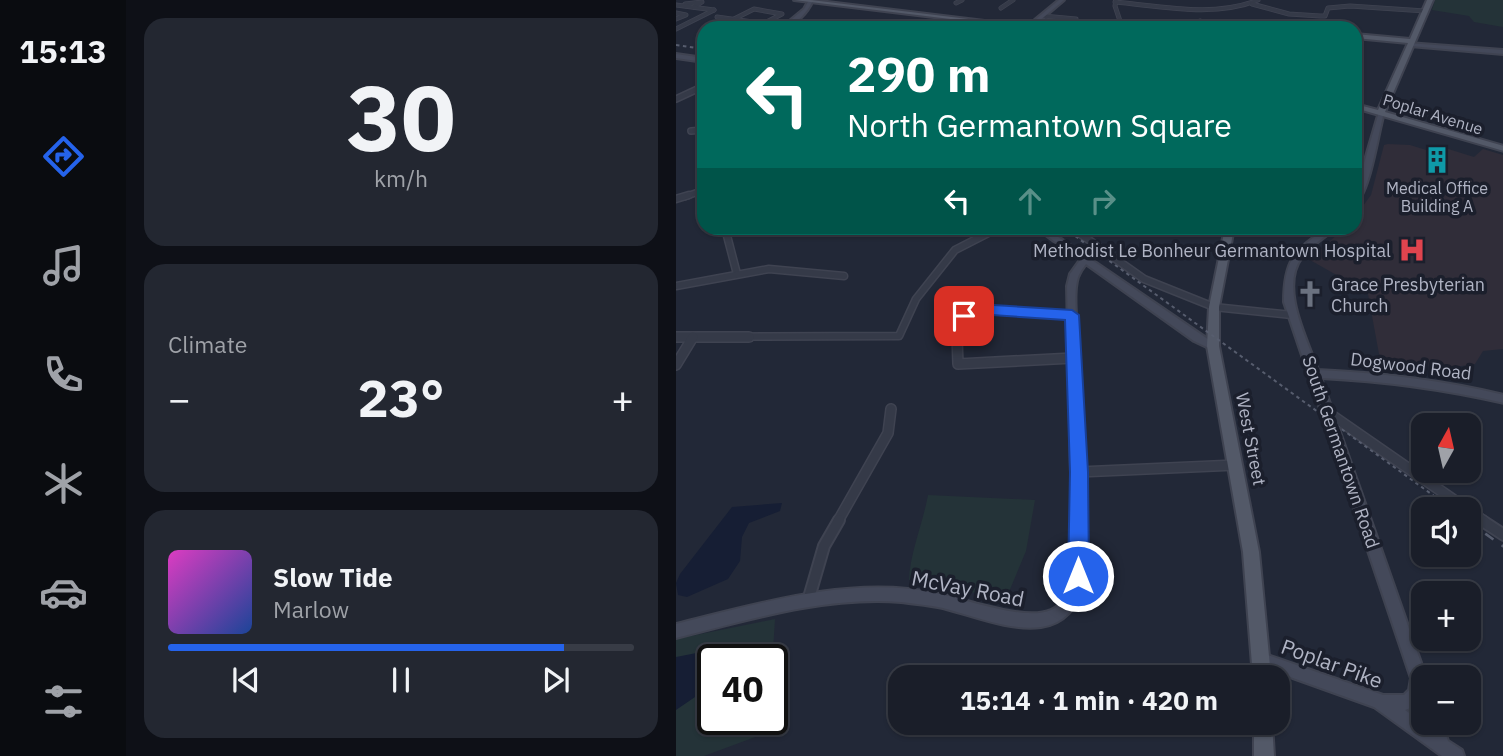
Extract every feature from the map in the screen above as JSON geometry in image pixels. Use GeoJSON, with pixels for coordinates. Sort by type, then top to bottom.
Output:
{"type":"FeatureCollection","features":[{"type":"Feature","properties":{"kind":"main road"},"geometry":{"type":"LineString","coordinates":[[797,0],[979,21]]}},
{"type":"Feature","properties":{"kind":"main road"},"geometry":{"type":"LineString","coordinates":[[1381,113],[1430,0]]}},
{"type":"Feature","properties":{"kind":"main road"},"geometry":{"type":"LineString","coordinates":[[1362,39],[1410,43]]}},
{"type":"Feature","properties":{"kind":"main road","name":"Poplar Avenue"},"geometry":{"type":"LineString","coordinates":[[1362,108],[1504,149]]}},
{"type":"Feature","properties":{"kind":"main road","name":"West Street"},"geometry":{"type":"LineString","coordinates":[[1228,235],[1214,307],[1213,346],[1254,570],[1262,665]]}},
{"type":"Feature","properties":{"kind":"main road"},"geometry":{"type":"LineString","coordinates":[[1263,735],[1264,756]]}},
{"type":"Feature","properties":{"kind":"street"},"geometry":{"type":"LineString","coordinates":[[956,3],[962,0]]}},
{"type":"Feature","properties":{"kind":"street"},"geometry":{"type":"LineString","coordinates":[[1001,8],[1013,0]]}},
{"type":"Feature","properties":{"kind":"street"},"geometry":{"type":"LineString","coordinates":[[1037,21],[1062,0]]}},
{"type":"Feature","properties":{"kind":"street"},"geometry":{"type":"LineString","coordinates":[[1119,21],[1116,1],[1222,8],[1252,4],[1259,0]]}},
{"type":"Feature","properties":{"kind":"street"},"geometry":{"type":"LineString","coordinates":[[682,6],[701,1]]}},
{"type":"Feature","properties":{"kind":"street"},"geometry":{"type":"LineString","coordinates":[[694,7],[701,1]]}},
{"type":"Feature","properties":{"kind":"street"},"geometry":{"type":"LineString","coordinates":[[792,21],[806,10],[811,1]]}},
{"type":"Feature","properties":{"kind":"street"},"geometry":{"type":"LineString","coordinates":[[1324,2],[1333,6],[1425,11]]}},
{"type":"Feature","properties":{"kind":"street"},"geometry":{"type":"LineString","coordinates":[[1406,3],[1413,9]]}},
{"type":"Feature","properties":{"kind":"street"},"geometry":{"type":"LineString","coordinates":[[1252,4],[1289,14],[1325,16],[1325,10],[1333,6]]}},
{"type":"Feature","properties":{"kind":"street"},"geometry":{"type":"LineString","coordinates":[[676,5],[714,10],[676,29]]}},
{"type":"Feature","properties":{"kind":"street"},"geometry":{"type":"LineString","coordinates":[[728,21],[754,9],[782,13],[771,21]]}},
{"type":"Feature","properties":{"kind":"street"},"geometry":{"type":"LineString","coordinates":[[676,13],[686,14],[676,21]]}},
{"type":"Feature","properties":{"kind":"street"},"geometry":{"type":"LineString","coordinates":[[1043,16],[1076,19]]}},
{"type":"Feature","properties":{"kind":"street"},"geometry":{"type":"LineString","coordinates":[[716,17],[747,21]]}},
{"type":"Feature","properties":{"kind":"street"},"geometry":{"type":"LineString","coordinates":[[841,21],[844,18]]}},
{"type":"Feature","properties":{"kind":"street"},"geometry":{"type":"LineString","coordinates":[[676,21],[686,24]]}},
{"type":"Feature","properties":{"kind":"street"},"geometry":{"type":"LineString","coordinates":[[1410,43],[1504,50]]}},
{"type":"Feature","properties":{"kind":"street"},"geometry":{"type":"LineString","coordinates":[[676,56],[697,59]]}},
{"type":"Feature","properties":{"kind":"street"},"geometry":{"type":"LineString","coordinates":[[676,99],[697,89]]}},
{"type":"Feature","properties":{"kind":"street"},"geometry":{"type":"LineString","coordinates":[[1362,188],[1371,139],[1381,113]]}},
{"type":"Feature","properties":{"kind":"street"},"geometry":{"type":"LineString","coordinates":[[691,131],[697,131]]}},
{"type":"Feature","properties":{"kind":"street"},"geometry":{"type":"LineString","coordinates":[[676,193],[676,199],[697,192]]}},
{"type":"Feature","properties":{"kind":"street"},"geometry":{"type":"LineString","coordinates":[[727,235],[737,274]]}},
{"type":"Feature","properties":{"kind":"street"},"geometry":{"type":"LineString","coordinates":[[676,337],[899,336],[916,299],[955,250],[984,235]]}},
{"type":"Feature","properties":{"kind":"street"},"geometry":{"type":"LineString","coordinates":[[1050,235],[1197,338],[1213,346]]}},
{"type":"Feature","properties":{"kind":"street"},"geometry":{"type":"LineString","coordinates":[[1082,235],[1144,279],[1214,307],[1292,315]]}},
{"type":"Feature","properties":{"kind":"street","name":"South Germantown Road"},"geometry":{"type":"LineString","coordinates":[[1322,235],[1300,253],[1290,268],[1287,282],[1292,315],[1415,665]]}},
{"type":"Feature","properties":{"kind":"street","name":"McVay Road"},"geometry":{"type":"LineString","coordinates":[[676,631],[808,601],[878,593],[930,598],[1034,620],[1054,617],[1065,608],[1075,592],[1078,576],[1079,472],[1072,315],[1073,280],[1085,260]]}},
{"type":"Feature","properties":{"kind":"street"},"geometry":{"type":"LineString","coordinates":[[676,286],[778,268],[844,276]]}},
{"type":"Feature","properties":{"kind":"street"},"geometry":{"type":"LineString","coordinates":[[1072,315],[972,309],[962,320],[955,358],[958,364],[968,365],[1073,358]]}},
{"type":"Feature","properties":{"kind":"street"},"geometry":{"type":"LineString","coordinates":[[676,365],[693,337]]}},
{"type":"Feature","properties":{"kind":"street","name":"Dogwood Road"},"geometry":{"type":"LineString","coordinates":[[1314,374],[1413,380],[1504,399]]}},
{"type":"Feature","properties":{"kind":"street"},"geometry":{"type":"LineString","coordinates":[[808,601],[824,546],[888,433],[891,409]]}},
{"type":"Feature","properties":{"kind":"street"},"geometry":{"type":"LineString","coordinates":[[1325,410],[1449,497]]}},
{"type":"Feature","properties":{"kind":"street"},"geometry":{"type":"LineString","coordinates":[[1079,472],[1236,465]]}},
{"type":"Feature","properties":{"kind":"street"},"geometry":{"type":"LineString","coordinates":[[1481,519],[1504,536]]}},
{"type":"Feature","properties":{"kind":"street","name":"Poplar Pike"},"geometry":{"type":"LineString","coordinates":[[1290,676],[1378,701],[1443,751],[1456,756]]}},
{"type":"Feature","properties":{"kind":"street"},"geometry":{"type":"LineString","coordinates":[[1378,701],[1401,705],[1411,700]]}},
{"type":"Feature","properties":{"kind":"shaded area"},"geometry":{"type":"Polygon","coordinates":[[[1435,0],[1503,0],[1503,27],[1474,22],[1469,16],[1432,10],[1435,0]]]}},
{"type":"Feature","properties":{"kind":"shaded area","name":"Methodist Le Bonheur Germantown Hospital"},"geometry":{"type":"Polygon","coordinates":[[[1384,145],[1410,145],[1436,153],[1442,147],[1474,157],[1483,149],[1503,155],[1503,349],[1483,351],[1475,364],[1448,368],[1390,363],[1379,354],[1366,283],[1340,277],[1310,260],[1337,235],[1362,235],[1362,207],[1371,195],[1384,145]]]}},
{"type":"Feature","properties":{"kind":"shaded area"},"geometry":{"type":"Polygon","coordinates":[[[928,495],[1035,500],[1026,551],[1006,599],[909,580],[928,495]]]}},
{"type":"Feature","properties":{"kind":"shaded area"},"geometry":{"type":"Polygon","coordinates":[[[775,619],[773,644],[697,644],[697,735],[761,735],[704,756],[676,756],[676,639],[775,619]]]}},
{"type":"Feature","properties":{"kind":"water"},"geometry":{"type":"Polygon","coordinates":[[[782,503],[780,511],[749,523],[742,537],[740,561],[728,579],[687,597],[678,595],[676,583],[680,574],[732,507],[782,503]]]}},
{"type":"Feature","properties":{"kind":"water"},"geometry":{"type":"Polygon","coordinates":[[[697,653],[697,696],[676,710],[676,657],[697,653]]]}},
{"type":"Feature","properties":{"kind":"railway"},"geometry":{"type":"LineString","coordinates":[[676,45],[697,48]]}},
{"type":"Feature","properties":{"kind":"railway"},"geometry":{"type":"LineString","coordinates":[[1074,235],[1435,497]]}},
{"type":"Feature","properties":{"kind":"railway"},"geometry":{"type":"LineString","coordinates":[[1481,531],[1504,547]]}},
{"type":"Feature","properties":{"kind":"place","name":"Medical Office Building A"},"geometry":{"type":"Point","coordinates":[1437,160]}},
{"type":"Feature","properties":{"kind":"place","name":"Methodist Le Bonheur Germantown Hospital"},"geometry":{"type":"Point","coordinates":[1412,250]}},
{"type":"Feature","properties":{"kind":"place","name":"Grace Presbyterian Church"},"geometry":{"type":"Point","coordinates":[1310,294]}},
{"type":"Feature","properties":{"kind":"route"},"geometry":{"type":"LineString","coordinates":[[964,316],[972,309],[1072,315],[1079,472],[1078,576]]}}]}
